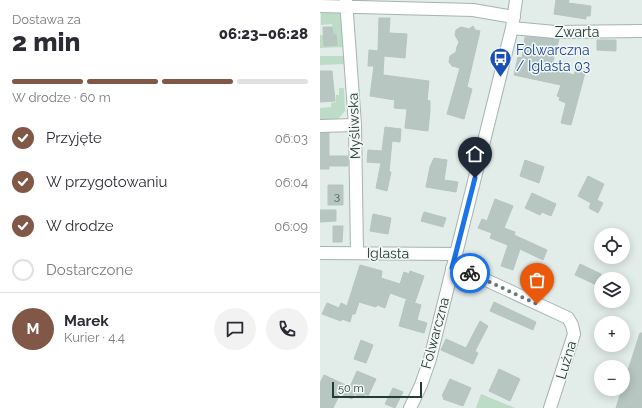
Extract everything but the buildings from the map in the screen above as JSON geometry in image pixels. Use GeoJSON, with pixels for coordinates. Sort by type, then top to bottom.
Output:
{"type":"FeatureCollection","features":[{"type":"Feature","properties":{"kind":"street","name":"Folwarczna"},"geometry":{"type":"LineString","coordinates":[[410,408],[421,385],[430,359],[513,23],[516,0]]}},
{"type":"Feature","properties":{"kind":"street","name":"Zwarta"},"geometry":{"type":"LineString","coordinates":[[320,6],[347,3],[473,10],[513,23],[555,32],[642,31]]}},
{"type":"Feature","properties":{"kind":"street","name":"Myśliwska"},"geometry":{"type":"LineString","coordinates":[[347,3],[356,125],[357,252]]}},
{"type":"Feature","properties":{"kind":"street"},"geometry":{"type":"LineString","coordinates":[[320,126],[356,125]]}},
{"type":"Feature","properties":{"kind":"street","name":"Iglasta"},"geometry":{"type":"LineString","coordinates":[[320,253],[357,252],[456,254]]}},
{"type":"Feature","properties":{"kind":"street","name":"Luźna"},"geometry":{"type":"LineString","coordinates":[[452,268],[473,274],[568,318],[572,325],[574,334],[550,408]]}},
{"type":"Feature","properties":{"kind":"green space"},"geometry":{"type":"Polygon","coordinates":[[[321,10],[338,10],[342,13],[344,47],[320,48],[320,35],[333,34],[332,24],[321,25],[321,10]],[[324,35],[324,46],[337,45],[336,35],[324,35]]]}},
{"type":"Feature","properties":{"kind":"green space"},"geometry":{"type":"Polygon","coordinates":[[[320,56],[345,56],[345,62],[344,64],[320,65],[320,56]]]}},
{"type":"Feature","properties":{"kind":"green space"},"geometry":{"type":"Polygon","coordinates":[[[339,88],[344,88],[345,111],[338,119],[320,119],[320,108],[331,107],[331,103],[336,102],[336,95],[339,95],[339,88]]]}},
{"type":"Feature","properties":{"kind":"green space"},"geometry":{"type":"Polygon","coordinates":[[[481,394],[515,408],[476,408],[481,394]]]}},
{"type":"Feature","properties":{"kind":"way so far"},"geometry":{"type":"LineString","coordinates":[[470,273],[537,304]]}},
{"type":"Feature","properties":{"kind":"place","name":"Folwarczna / Iglasta 03"},"geometry":{"type":"Point","coordinates":[500,78]}},
{"type":"Feature","properties":{"kind":"route"},"geometry":{"type":"LineString","coordinates":[[470,273],[452,268],[475,178]]}}]}
